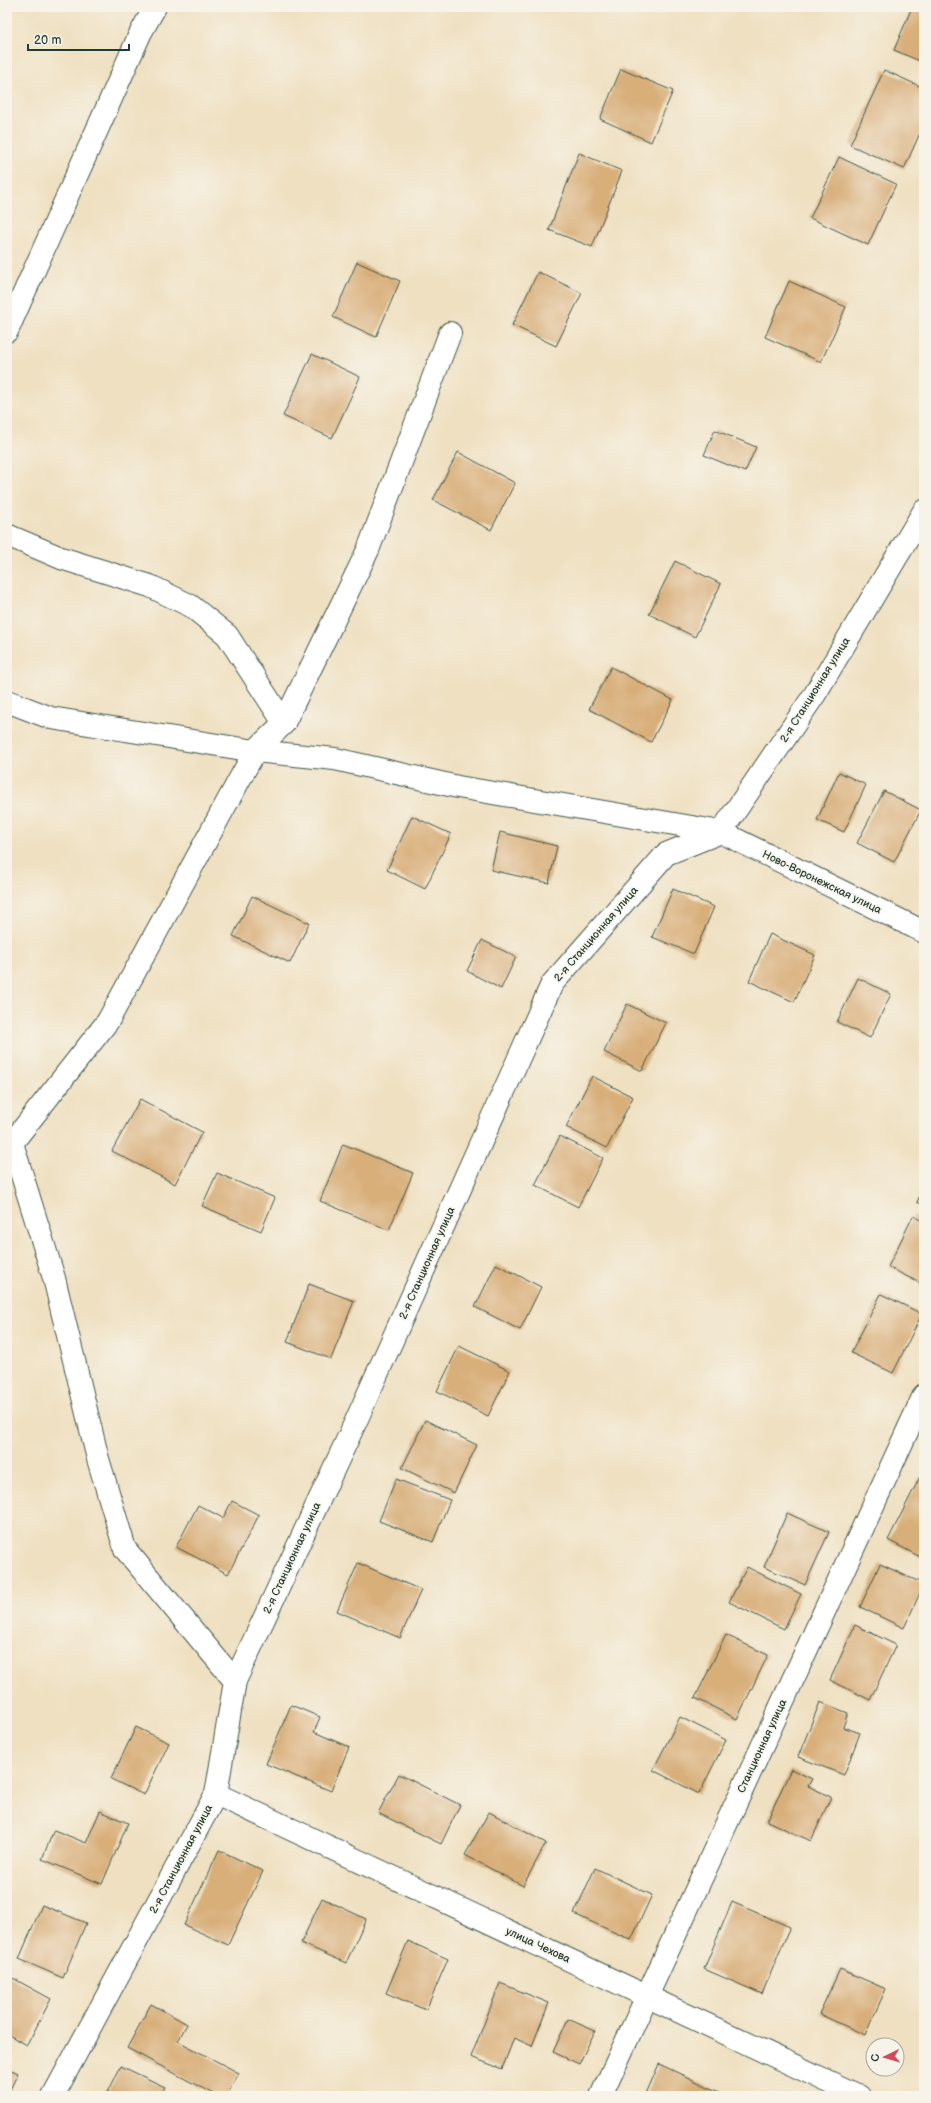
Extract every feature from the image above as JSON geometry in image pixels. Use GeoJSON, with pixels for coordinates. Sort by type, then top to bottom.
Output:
{"type":"FeatureCollection","features":[{"type":"Feature","properties":{"kind":"street"},"geometry":{"type":"LineString","coordinates":[[7,331],[140,34],[155,7]]}},
{"type":"Feature","properties":{"kind":"street"},"geometry":{"type":"LineString","coordinates":[[236,1681],[125,1549],[98,1459],[54,1278],[9,1140],[108,1021],[255,751],[284,723],[368,550],[450,333]]}},
{"type":"Feature","properties":{"kind":"street","name":"2-я Станционная улица"},"geometry":{"type":"LineString","coordinates":[[53,2096],[216,1794],[236,1681],[356,1420],[552,984],[666,854],[721,832],[815,694],[924,511]]}},
{"type":"Feature","properties":{"kind":"street"},"geometry":{"type":"LineString","coordinates":[[7,535],[61,558],[150,586],[191,606],[227,635],[284,723]]}},
{"type":"Feature","properties":{"kind":"street","name":"Ново-Воронежская улица"},"geometry":{"type":"LineString","coordinates":[[7,701],[51,718],[255,751],[335,758],[458,787],[721,832],[924,932]]}},
{"type":"Feature","properties":{"kind":"street","name":"Станционная улица"},"geometry":{"type":"LineString","coordinates":[[601,2096],[924,1395]]}},
{"type":"Feature","properties":{"kind":"street","name":"улица Чехова"},"geometry":{"type":"LineString","coordinates":[[216,1794],[859,2096]]}},
{"type":"Feature","properties":{"kind":"building"},"geometry":{"type":"Polygon","coordinates":[[[912,7],[924,7],[924,63],[894,50],[912,7]]]}},
{"type":"Feature","properties":{"kind":"building"},"geometry":{"type":"Polygon","coordinates":[[[621,69],[673,91],[651,142],[600,119],[621,69]]]}},
{"type":"Feature","properties":{"kind":"building"},"geometry":{"type":"Polygon","coordinates":[[[884,70],[924,88],[924,124],[904,169],[850,145],[884,70]]]}},
{"type":"Feature","properties":{"kind":"building"},"geometry":{"type":"Polygon","coordinates":[[[579,153],[622,171],[592,247],[549,230],[579,153]]]}},
{"type":"Feature","properties":{"kind":"building"},"geometry":{"type":"Polygon","coordinates":[[[839,157],[896,184],[868,245],[810,218],[839,157]]]}},
{"type":"Feature","properties":{"kind":"building"},"geometry":{"type":"Polygon","coordinates":[[[357,262],[400,281],[376,337],[333,317],[357,262]]]}},
{"type":"Feature","properties":{"kind":"building"},"geometry":{"type":"Polygon","coordinates":[[[538,272],[582,293],[556,346],[512,325],[538,272]]]}},
{"type":"Feature","properties":{"kind":"building"},"geometry":{"type":"Polygon","coordinates":[[[789,281],[846,307],[821,362],[765,337],[789,281]]]}},
{"type":"Feature","properties":{"kind":"building"},"geometry":{"type":"Polygon","coordinates":[[[312,354],[360,377],[332,438],[283,416],[312,354]]]}},
{"type":"Feature","properties":{"kind":"building"},"geometry":{"type":"Polygon","coordinates":[[[715,430],[756,447],[745,472],[704,455],[715,430]]]}},
{"type":"Feature","properties":{"kind":"building"},"geometry":{"type":"Polygon","coordinates":[[[458,452],[515,483],[491,530],[433,500],[458,452]]]}},
{"type":"Feature","properties":{"kind":"building"},"geometry":{"type":"Polygon","coordinates":[[[675,561],[721,584],[695,637],[649,614],[675,561]]]}},
{"type":"Feature","properties":{"kind":"building"},"geometry":{"type":"Polygon","coordinates":[[[611,667],[673,700],[651,742],[589,709],[611,667]]]}},
{"type":"Feature","properties":{"kind":"building"},"geometry":{"type":"Polygon","coordinates":[[[839,772],[866,785],[844,832],[817,820],[839,772]]]}},
{"type":"Feature","properties":{"kind":"building"},"geometry":{"type":"Polygon","coordinates":[[[884,791],[921,810],[894,862],[857,843],[884,791]]]}},
{"type":"Feature","properties":{"kind":"building"},"geometry":{"type":"Polygon","coordinates":[[[412,816],[451,834],[425,889],[387,870],[412,816]]]}},
{"type":"Feature","properties":{"kind":"building"},"geometry":{"type":"Polygon","coordinates":[[[500,832],[557,846],[549,883],[491,870],[500,832]]]}},
{"type":"Feature","properties":{"kind":"building"},"geometry":{"type":"Polygon","coordinates":[[[673,889],[714,907],[694,954],[652,937],[673,889]]]}},
{"type":"Feature","properties":{"kind":"building"},"geometry":{"type":"Polygon","coordinates":[[[252,896],[309,923],[290,963],[233,936],[252,896]]]}},
{"type":"Feature","properties":{"kind":"building"},"geometry":{"type":"Polygon","coordinates":[[[770,934],[815,955],[794,1002],[749,981],[770,934]]]}},
{"type":"Feature","properties":{"kind":"building"},"geometry":{"type":"Polygon","coordinates":[[[482,940],[516,957],[501,989],[467,971],[482,940]]]}},
{"type":"Feature","properties":{"kind":"building"},"geometry":{"type":"Polygon","coordinates":[[[858,978],[891,994],[870,1038],[837,1022],[858,978]]]}},
{"type":"Feature","properties":{"kind":"building"},"geometry":{"type":"Polygon","coordinates":[[[627,1004],[666,1023],[642,1071],[604,1052],[627,1004]]]}},
{"type":"Feature","properties":{"kind":"building"},"geometry":{"type":"Polygon","coordinates":[[[592,1076],[633,1097],[607,1148],[566,1127],[592,1076]]]}},
{"type":"Feature","properties":{"kind":"building"},"geometry":{"type":"Polygon","coordinates":[[[140,1099],[202,1132],[175,1184],[112,1151],[140,1099]]]}},
{"type":"Feature","properties":{"kind":"building"},"geometry":{"type":"Polygon","coordinates":[[[560,1136],[603,1158],[578,1207],[535,1185],[560,1136]]]}},
{"type":"Feature","properties":{"kind":"building"},"geometry":{"type":"Polygon","coordinates":[[[343,1144],[413,1173],[389,1230],[320,1201],[343,1144]]]}},
{"type":"Feature","properties":{"kind":"building"},"geometry":{"type":"Polygon","coordinates":[[[217,1173],[275,1198],[261,1231],[202,1206],[217,1173]]]}},
{"type":"Feature","properties":{"kind":"building"},"geometry":{"type":"Polygon","coordinates":[[[924,1187],[924,1205],[917,1202],[924,1187]]]}},
{"type":"Feature","properties":{"kind":"building"},"geometry":{"type":"Polygon","coordinates":[[[913,1216],[924,1221],[924,1285],[888,1267],[913,1216]]]}},
{"type":"Feature","properties":{"kind":"building"},"geometry":{"type":"Polygon","coordinates":[[[496,1264],[541,1287],[520,1330],[475,1307],[496,1264]]]}},
{"type":"Feature","properties":{"kind":"building"},"geometry":{"type":"Polygon","coordinates":[[[309,1284],[354,1301],[331,1359],[287,1342],[309,1284]]]}},
{"type":"Feature","properties":{"kind":"building"},"geometry":{"type":"Polygon","coordinates":[[[881,1294],[922,1314],[893,1373],[851,1353],[881,1294]]]}},
{"type":"Feature","properties":{"kind":"building"},"geometry":{"type":"Polygon","coordinates":[[[459,1346],[510,1371],[488,1416],[437,1391],[459,1346]]]}},
{"type":"Feature","properties":{"kind":"building"},"geometry":{"type":"Polygon","coordinates":[[[425,1420],[477,1445],[454,1493],[402,1468],[425,1420]]]}},
{"type":"Feature","properties":{"kind":"building"},"geometry":{"type":"Polygon","coordinates":[[[920,1477],[924,1479],[924,1559],[888,1540],[920,1477]]]}},
{"type":"Feature","properties":{"kind":"building"},"geometry":{"type":"Polygon","coordinates":[[[396,1479],[450,1500],[433,1542],[379,1521],[396,1479]]]}},
{"type":"Feature","properties":{"kind":"building"},"geometry":{"type":"Polygon","coordinates":[[[232,1501],[259,1515],[228,1574],[176,1547],[198,1505],[223,1518],[232,1501]]]}},
{"type":"Feature","properties":{"kind":"building"},"geometry":{"type":"Polygon","coordinates":[[[787,1513],[829,1532],[805,1585],[764,1567],[787,1513]]]}},
{"type":"Feature","properties":{"kind":"building"},"geometry":{"type":"Polygon","coordinates":[[[358,1563],[421,1590],[400,1638],[337,1611],[358,1563]]]}},
{"type":"Feature","properties":{"kind":"building"},"geometry":{"type":"Polygon","coordinates":[[[880,1564],[924,1584],[904,1628],[860,1607],[880,1564]]]}},
{"type":"Feature","properties":{"kind":"building"},"geometry":{"type":"Polygon","coordinates":[[[747,1567],[801,1594],[784,1629],[729,1602],[747,1567]]]}},
{"type":"Feature","properties":{"kind":"building"},"geometry":{"type":"Polygon","coordinates":[[[855,1625],[896,1645],[870,1700],[830,1680],[855,1625]]]}},
{"type":"Feature","properties":{"kind":"building"},"geometry":{"type":"Polygon","coordinates":[[[726,1635],[768,1655],[737,1719],[695,1698],[726,1635]]]}},
{"type":"Feature","properties":{"kind":"building"},"geometry":{"type":"Polygon","coordinates":[[[820,1702],[848,1713],[843,1727],[860,1733],[844,1775],[798,1757],[820,1702]]]}},
{"type":"Feature","properties":{"kind":"building"},"geometry":{"type":"Polygon","coordinates":[[[291,1705],[320,1717],[314,1732],[349,1747],[331,1791],[266,1764],[291,1705]]]}},
{"type":"Feature","properties":{"kind":"building"},"geometry":{"type":"Polygon","coordinates":[[[680,1717],[726,1740],[699,1794],[653,1770],[680,1717]]]}},
{"type":"Feature","properties":{"kind":"building"},"geometry":{"type":"Polygon","coordinates":[[[136,1727],[169,1743],[144,1795],[111,1779],[136,1727]]]}},
{"type":"Feature","properties":{"kind":"building"},"geometry":{"type":"Polygon","coordinates":[[[791,1769],[812,1779],[808,1786],[831,1797],[811,1841],[767,1821],[791,1769]]]}},
{"type":"Feature","properties":{"kind":"building"},"geometry":{"type":"Polygon","coordinates":[[[399,1774],[460,1805],[441,1844],[378,1813],[399,1774]]]}},
{"type":"Feature","properties":{"kind":"building"},"geometry":{"type":"Polygon","coordinates":[[[100,1811],[128,1823],[102,1884],[42,1859],[54,1830],[86,1843],[100,1811]]]}},
{"type":"Feature","properties":{"kind":"building"},"geometry":{"type":"Polygon","coordinates":[[[489,1812],[546,1843],[523,1886],[465,1855],[489,1812]]]}},
{"type":"Feature","properties":{"kind":"building"},"geometry":{"type":"Polygon","coordinates":[[[219,1850],[263,1871],[228,1945],[184,1925],[219,1850]]]}},
{"type":"Feature","properties":{"kind":"building"},"geometry":{"type":"Polygon","coordinates":[[[595,1868],[652,1895],[631,1940],[574,1914],[595,1868]]]}},
{"type":"Feature","properties":{"kind":"building"},"geometry":{"type":"Polygon","coordinates":[[[322,1898],[366,1919],[346,1963],[301,1943],[322,1898]]]}},
{"type":"Feature","properties":{"kind":"building"},"geometry":{"type":"Polygon","coordinates":[[[732,1902],[790,1927],[762,1994],[704,1969],[732,1902]]]}},
{"type":"Feature","properties":{"kind":"building"},"geometry":{"type":"Polygon","coordinates":[[[42,1905],[86,1923],[63,1978],[19,1959],[42,1905]]]}},
{"type":"Feature","properties":{"kind":"building"},"geometry":{"type":"Polygon","coordinates":[[[408,1941],[448,1959],[426,2010],[386,1993],[408,1941]]]}},
{"type":"Feature","properties":{"kind":"building"},"geometry":{"type":"Polygon","coordinates":[[[840,1969],[886,1989],[865,2035],[819,2014],[840,1969]]]}},
{"type":"Feature","properties":{"kind":"building"},"geometry":{"type":"Polygon","coordinates":[[[9,1976],[51,1999],[27,2045],[7,2034],[7,1980],[9,1976]]]}},
{"type":"Feature","properties":{"kind":"building"},"geometry":{"type":"Polygon","coordinates":[[[500,1983],[549,2003],[532,2046],[514,2038],[502,2069],[471,2057],[500,1983]]]}},
{"type":"Feature","properties":{"kind":"building"},"geometry":{"type":"Polygon","coordinates":[[[151,2004],[187,2024],[178,2041],[239,2073],[226,2096],[217,2096],[127,2048],[151,2004]]]}},
{"type":"Feature","properties":{"kind":"building"},"geometry":{"type":"Polygon","coordinates":[[[568,2019],[595,2031],[579,2064],[553,2052],[568,2019]]]}},
{"type":"Feature","properties":{"kind":"building"},"geometry":{"type":"Polygon","coordinates":[[[659,2064],[719,2092],[717,2096],[645,2096],[659,2064]]]}},
{"type":"Feature","properties":{"kind":"building"},"geometry":{"type":"Polygon","coordinates":[[[121,2066],[165,2087],[160,2096],[106,2096],[121,2066]]]}},
{"type":"Feature","properties":{"kind":"building"},"geometry":{"type":"Polygon","coordinates":[[[7,2068],[18,2073],[7,2096],[7,2068]]]}}]}
